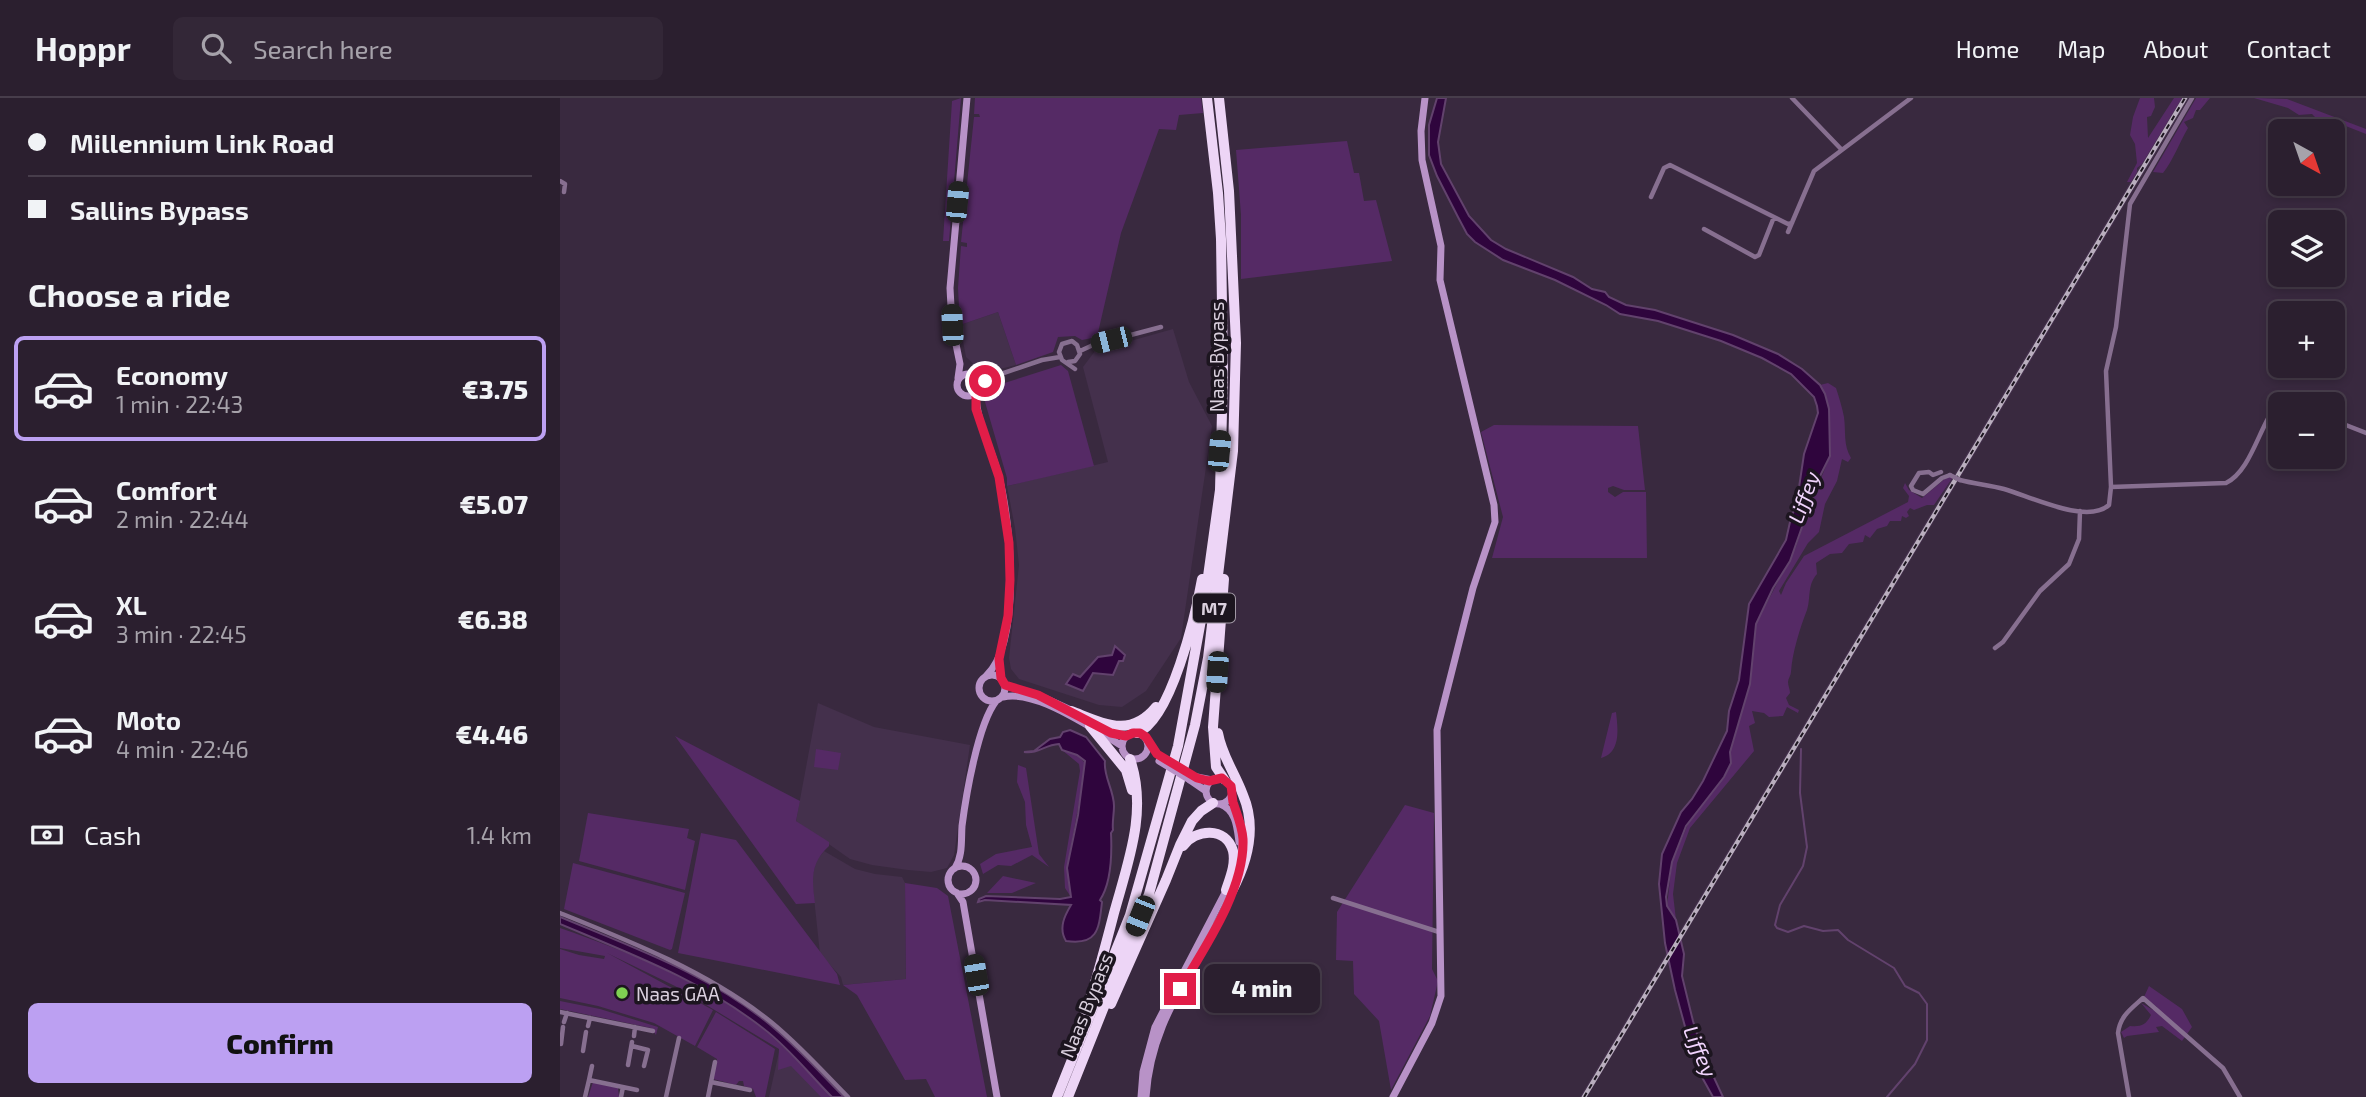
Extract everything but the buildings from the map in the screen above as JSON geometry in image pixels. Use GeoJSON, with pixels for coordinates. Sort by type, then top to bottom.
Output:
{"type":"FeatureCollection","features":[{"type":"Feature","properties":{"kind":"highway","name":"Naas Bypass"},"geometry":{"type":"LineString","coordinates":[[1056,1097],[1130,915],[1178,746],[1205,598],[1220,490],[1223,284],[1218,193],[1207,98]]}},
{"type":"Feature","properties":{"kind":"highway","name":"Naas Bypass"},"geometry":{"type":"LineString","coordinates":[[1068,1097],[1149,894],[1177,797],[1208,658],[1233,451],[1236,342],[1229,191],[1219,98]]}},
{"type":"Feature","properties":{"kind":"highway","name":"M7"},"geometry":{"type":"LineString","coordinates":[[1137,733],[1156,717],[1173,686],[1199,594],[1221,429]]}},
{"type":"Feature","properties":{"kind":"highway","name":"M7"},"geometry":{"type":"LineString","coordinates":[[1219,779],[1213,727],[1227,547],[1227,502]]}},
{"type":"Feature","properties":{"kind":"highway","name":"M7"},"geometry":{"type":"LineString","coordinates":[[1071,711],[1108,725],[1129,726],[1150,714],[1176,675]]}},
{"type":"Feature","properties":{"kind":"highway","name":"M7"},"geometry":{"type":"LineString","coordinates":[[1215,701],[1224,756],[1244,796],[1250,828],[1247,859],[1229,891]]}},
{"type":"Feature","properties":{"kind":"highway","name":"M7"},"geometry":{"type":"LineString","coordinates":[[1090,726],[1126,770],[1136,821]]}},
{"type":"Feature","properties":{"kind":"highway","name":"M7"},"geometry":{"type":"LineString","coordinates":[[1056,1097],[1099,970],[1131,859],[1136,821],[1136,783],[1130,759]]}},
{"type":"Feature","properties":{"kind":"highway","name":"M7"},"geometry":{"type":"LineString","coordinates":[[1068,1097],[1192,821],[1201,811],[1217,804]]}},
{"type":"Feature","properties":{"kind":"highway","name":"M7"},"geometry":{"type":"LineString","coordinates":[[1173,862],[1187,841],[1195,835],[1204,832],[1220,835],[1231,845],[1234,860],[1229,891]]}},
{"type":"Feature","properties":{"kind":"main road"},"geometry":{"type":"LineString","coordinates":[[967,98],[950,288],[952,325],[960,364],[957,389],[976,409]]}},
{"type":"Feature","properties":{"kind":"main road"},"geometry":{"type":"LineString","coordinates":[[1393,1097],[1438,1008],[1442,982],[1437,730],[1473,588],[1495,522],[1494,505],[1440,280],[1440,237],[1422,160],[1421,131],[1425,98]]}},
{"type":"Feature","properties":{"kind":"main road"},"geometry":{"type":"LineString","coordinates":[[960,364],[978,382],[976,409],[999,477],[1009,543],[1008,616],[999,659],[1003,681],[999,699],[988,713],[962,825],[961,856],[956,868],[950,873],[948,882],[963,902],[998,1097]]}},
{"type":"Feature","properties":{"kind":"main road"},"geometry":{"type":"LineString","coordinates":[[958,378],[970,374]]}},
{"type":"Feature","properties":{"kind":"main road"},"geometry":{"type":"LineString","coordinates":[[964,396],[977,391]]}},
{"type":"Feature","properties":{"kind":"main road"},"geometry":{"type":"LineString","coordinates":[[988,713],[985,699],[979,689],[980,682],[999,659]]}},
{"type":"Feature","properties":{"kind":"main road"},"geometry":{"type":"LineString","coordinates":[[985,676],[993,675],[1038,695],[1111,733],[1126,736],[1137,733],[1146,737],[1161,759],[1191,778],[1206,791],[1208,798],[1226,806],[1233,813],[1240,845],[1236,869],[1229,891],[1159,1030],[1152,1054],[1146,1097]]}},
{"type":"Feature","properties":{"kind":"main road"},"geometry":{"type":"LineString","coordinates":[[985,699],[999,699],[1014,694],[1031,698],[1090,726],[1122,746]]}},
{"type":"Feature","properties":{"kind":"main road"},"geometry":{"type":"LineString","coordinates":[[1126,736],[1122,746],[1124,754],[1130,759],[1143,757],[1148,751],[1149,743]]}},
{"type":"Feature","properties":{"kind":"main road"},"geometry":{"type":"LineString","coordinates":[[1143,757],[1161,759]]}},
{"type":"Feature","properties":{"kind":"main road"},"geometry":{"type":"LineString","coordinates":[[1141,1097],[1145,1062],[1155,1027],[1229,891],[1243,844],[1241,821],[1232,800],[1231,786],[1219,779],[1209,781],[1191,778]]}},
{"type":"Feature","properties":{"kind":"main road"},"geometry":{"type":"LineString","coordinates":[[1206,791],[1209,783],[1219,779]]}},
{"type":"Feature","properties":{"kind":"main road"},"geometry":{"type":"LineString","coordinates":[[1217,804],[1228,800],[1232,793]]}},
{"type":"Feature","properties":{"kind":"main road"},"geometry":{"type":"LineString","coordinates":[[961,856],[966,867]]}},
{"type":"Feature","properties":{"kind":"main road"},"geometry":{"type":"LineString","coordinates":[[956,868],[966,867],[973,871],[976,878],[976,886],[963,902]]}},
{"type":"Feature","properties":{"kind":"main road"},"geometry":{"type":"LineString","coordinates":[[957,893],[968,893]]}},
{"type":"Feature","properties":{"kind":"street"},"geometry":{"type":"LineString","coordinates":[[1792,98],[1841,149]]}},
{"type":"Feature","properties":{"kind":"street"},"geometry":{"type":"LineString","coordinates":[[1788,232],[1814,171],[1911,98]]}},
{"type":"Feature","properties":{"kind":"street"},"geometry":{"type":"LineString","coordinates":[[1941,472],[1933,475],[1929,472],[1919,473],[1911,486],[1913,490],[1923,494],[1942,478],[1950,475],[2063,508],[2080,511],[2107,508],[2111,501],[2111,487],[2106,371],[2116,327],[2130,204],[2192,98]]}},
{"type":"Feature","properties":{"kind":"street"},"geometry":{"type":"LineString","coordinates":[[1651,197],[1664,168],[1670,165],[1788,224],[1792,223]]}},
{"type":"Feature","properties":{"kind":"street"},"geometry":{"type":"LineString","coordinates":[[560,181],[565,184],[565,192]]}},
{"type":"Feature","properties":{"kind":"street"},"geometry":{"type":"LineString","coordinates":[[1704,229],[1755,257],[1759,255],[1774,217]]}},
{"type":"Feature","properties":{"kind":"street"},"geometry":{"type":"LineString","coordinates":[[977,391],[989,378],[1053,357],[1060,357],[1074,369],[1080,351],[1161,327]]}},
{"type":"Feature","properties":{"kind":"street"},"geometry":{"type":"LineString","coordinates":[[1053,357],[1062,344],[1068,341],[1077,345],[1093,345]]}},
{"type":"Feature","properties":{"kind":"street"},"geometry":{"type":"LineString","coordinates":[[1077,345],[1080,351]]}},
{"type":"Feature","properties":{"kind":"street"},"geometry":{"type":"LineString","coordinates":[[1059,350],[1060,357]]}},
{"type":"Feature","properties":{"kind":"street"},"geometry":{"type":"LineString","coordinates":[[970,374],[989,378]]}},
{"type":"Feature","properties":{"kind":"street"},"geometry":{"type":"LineString","coordinates":[[2111,487],[2226,483],[2235,479],[2252,452],[2268,415]]}},
{"type":"Feature","properties":{"kind":"street"},"geometry":{"type":"LineString","coordinates":[[2345,425],[2366,433]]}},
{"type":"Feature","properties":{"kind":"street"},"geometry":{"type":"LineString","coordinates":[[1996,648],[2040,591],[2069,564],[2079,539],[2080,511]]}},
{"type":"Feature","properties":{"kind":"street"},"geometry":{"type":"LineString","coordinates":[[1333,898],[1439,932]]}},
{"type":"Feature","properties":{"kind":"street"},"geometry":{"type":"LineString","coordinates":[[560,913],[677,963],[739,998],[781,1030],[848,1097]]}},
{"type":"Feature","properties":{"kind":"street"},"geometry":{"type":"LineString","coordinates":[[2129,1097],[2118,1033],[2119,1024],[2123,1016],[2143,998],[2223,1068],[2240,1097]]}},
{"type":"Feature","properties":{"kind":"street"},"geometry":{"type":"LineString","coordinates":[[560,1012],[653,1031]]}},
{"type":"Feature","properties":{"kind":"street"},"geometry":{"type":"LineString","coordinates":[[561,1044],[567,1013]]}},
{"type":"Feature","properties":{"kind":"street"},"geometry":{"type":"LineString","coordinates":[[583,1051],[590,1018]]}},
{"type":"Feature","properties":{"kind":"street"},"geometry":{"type":"LineString","coordinates":[[628,1065],[635,1027]]}},
{"type":"Feature","properties":{"kind":"street"},"geometry":{"type":"LineString","coordinates":[[666,1097],[679,1038]]}},
{"type":"Feature","properties":{"kind":"street"},"geometry":{"type":"LineString","coordinates":[[633,1041],[648,1050],[644,1066]]}},
{"type":"Feature","properties":{"kind":"street"},"geometry":{"type":"LineString","coordinates":[[708,1097],[715,1062]]}},
{"type":"Feature","properties":{"kind":"street"},"geometry":{"type":"LineString","coordinates":[[585,1097],[592,1066]]}},
{"type":"Feature","properties":{"kind":"street"},"geometry":{"type":"LineString","coordinates":[[589,1080],[636,1090]]}},
{"type":"Feature","properties":{"kind":"street"},"geometry":{"type":"LineString","coordinates":[[711,1083],[750,1090]]}},
{"type":"Feature","properties":{"kind":"street"},"geometry":{"type":"LineString","coordinates":[[621,1097],[623,1087]]}},
{"type":"Feature","properties":{"kind":"shaded area"},"geometry":{"type":"Polygon","coordinates":[[[961,98],[949,241],[943,241],[952,101],[961,98]]]}},
{"type":"Feature","properties":{"kind":"shaded area"},"geometry":{"type":"Polygon","coordinates":[[[975,98],[1201,98],[1203,113],[1179,115],[1176,130],[1159,129],[1121,233],[1097,337],[1082,340],[1075,336],[1058,337],[1053,352],[1016,365],[998,312],[960,325],[958,288],[961,246],[967,247],[967,243],[961,242],[974,117],[980,117],[979,114],[974,114],[975,98]]]}},
{"type":"Feature","properties":{"kind":"shaded area"},"geometry":{"type":"Polygon","coordinates":[[[2140,98],[2154,98],[2155,107],[2151,116],[2147,117],[2148,138],[2174,98],[2182,98],[2137,168],[2131,182],[2127,182],[2137,163],[2135,144],[2130,135],[2140,98]]]}},
{"type":"Feature","properties":{"kind":"shaded area"},"geometry":{"type":"Polygon","coordinates":[[[2181,98],[2189,98],[1587,1097],[1580,1097],[2181,98]]]}},
{"type":"Feature","properties":{"kind":"shaded area"},"geometry":{"type":"Polygon","coordinates":[[[2196,98],[2210,98],[2200,110],[2196,110],[2193,118],[2184,122],[2188,128],[2163,173],[2153,172],[2196,98]]]}},
{"type":"Feature","properties":{"kind":"shaded area"},"geometry":{"type":"Polygon","coordinates":[[[2254,98],[2287,99],[2340,119],[2317,119],[2312,114],[2299,115],[2288,108],[2254,98]]]}},
{"type":"Feature","properties":{"kind":"shaded area"},"geometry":{"type":"Polygon","coordinates":[[[2345,121],[2366,129],[2366,134],[2345,126],[2345,121]]]}},
{"type":"Feature","properties":{"kind":"shaded area"},"geometry":{"type":"Polygon","coordinates":[[[1347,141],[1354,173],[1359,173],[1364,201],[1376,200],[1392,261],[1241,279],[1241,215],[1236,150],[1347,141]]]}},
{"type":"Feature","properties":{"kind":"shaded area"},"geometry":{"type":"Polygon","coordinates":[[[998,312],[1016,365],[992,371],[983,368],[980,370],[966,357],[960,325],[998,312]]]}},
{"type":"Feature","properties":{"kind":"shaded area"},"geometry":{"type":"Polygon","coordinates":[[[1173,329],[1189,382],[1212,426],[1181,638],[1146,691],[1122,707],[1099,705],[1019,679],[1011,669],[1009,658],[1019,565],[1007,486],[1108,462],[1083,367],[1095,351],[1173,329]]]}},
{"type":"Feature","properties":{"kind":"shaded area"},"geometry":{"type":"Polygon","coordinates":[[[1061,365],[1068,371],[1094,466],[1007,486],[985,402],[987,395],[995,386],[1061,365]]]}},
{"type":"Feature","properties":{"kind":"shaded area"},"geometry":{"type":"Polygon","coordinates":[[[1828,383],[1836,388],[1851,458],[1848,462],[1842,459],[1837,481],[1825,504],[1819,532],[1808,543],[1779,591],[1781,595],[1804,556],[1908,502],[1909,496],[1903,488],[1905,483],[1909,490],[1922,498],[1947,477],[1953,477],[1934,505],[1914,510],[1910,508],[1907,512],[1909,516],[1902,516],[1901,521],[1890,521],[1887,526],[1877,529],[1870,538],[1865,535],[1863,542],[1849,544],[1842,553],[1830,554],[1816,563],[1817,574],[1812,583],[1795,649],[1788,682],[1790,693],[1786,698],[1789,705],[1799,710],[1798,713],[1787,707],[1783,716],[1769,717],[1764,713],[1752,711],[1755,723],[1749,726],[1754,751],[1690,828],[1677,863],[1673,894],[1676,920],[1667,906],[1672,862],[1691,817],[1714,791],[1750,683],[1756,624],[1796,547],[1830,456],[1829,409],[1820,385],[1828,383]]]}},
{"type":"Feature","properties":{"kind":"shaded area"},"geometry":{"type":"Polygon","coordinates":[[[1494,425],[1638,426],[1645,490],[1624,490],[1613,486],[1608,488],[1608,492],[1615,497],[1623,492],[1646,492],[1647,558],[1492,558],[1503,517],[1481,432],[1494,425]]]}},
{"type":"Feature","properties":{"kind":"shaded area"},"geometry":{"type":"Polygon","coordinates":[[[818,703],[874,727],[970,745],[954,855],[947,868],[931,872],[908,870],[850,859],[796,821],[818,703]]]}},
{"type":"Feature","properties":{"kind":"shaded area"},"geometry":{"type":"Polygon","coordinates":[[[1616,712],[1617,740],[1612,751],[1601,758],[1612,713],[1616,712]]]}},
{"type":"Feature","properties":{"kind":"shaded area"},"geometry":{"type":"Polygon","coordinates":[[[675,736],[800,801],[796,821],[829,842],[815,865],[815,903],[796,904],[675,736]]]}},
{"type":"Feature","properties":{"kind":"shaded area"},"geometry":{"type":"Polygon","coordinates":[[[816,749],[841,753],[838,770],[814,767],[816,749]]]}},
{"type":"Feature","properties":{"kind":"shaded area"},"geometry":{"type":"Polygon","coordinates":[[[1062,750],[1077,755],[1086,764],[1067,868],[1071,897],[1065,888],[1064,867],[1080,771],[1079,764],[1062,750]]]}},
{"type":"Feature","properties":{"kind":"shaded area"},"geometry":{"type":"Polygon","coordinates":[[[1018,765],[1026,768],[1039,854],[1049,867],[1032,855],[1011,866],[998,865],[983,874],[980,864],[996,854],[1032,847],[1026,825],[1025,802],[1017,782],[1018,765]]]}},
{"type":"Feature","properties":{"kind":"shaded area"},"geometry":{"type":"Polygon","coordinates":[[[1405,805],[1434,813],[1432,969],[1438,981],[1430,1016],[1391,1090],[1379,1021],[1354,994],[1353,961],[1336,960],[1337,912],[1405,805]]]}},
{"type":"Feature","properties":{"kind":"shaded area"},"geometry":{"type":"Polygon","coordinates":[[[588,813],[689,829],[687,838],[695,841],[685,890],[579,861],[588,813]]]}},
{"type":"Feature","properties":{"kind":"shaded area"},"geometry":{"type":"Polygon","coordinates":[[[701,833],[736,840],[837,974],[840,985],[678,953],[701,833]]]}},
{"type":"Feature","properties":{"kind":"shaded area"},"geometry":{"type":"Polygon","coordinates":[[[824,851],[855,869],[902,877],[905,883],[906,979],[843,985],[841,977],[820,954],[812,879],[816,861],[824,851]]]}},
{"type":"Feature","properties":{"kind":"shaded area"},"geometry":{"type":"Polygon","coordinates":[[[573,863],[685,893],[672,949],[564,909],[573,863]]]}},
{"type":"Feature","properties":{"kind":"shaded area"},"geometry":{"type":"Polygon","coordinates":[[[1003,876],[1036,883],[1012,893],[987,893],[1003,876]]]}},
{"type":"Feature","properties":{"kind":"shaded area"},"geometry":{"type":"Polygon","coordinates":[[[905,883],[937,888],[948,896],[987,1097],[935,1097],[926,1079],[905,1080],[857,995],[843,985],[906,979],[905,883]]]}},
{"type":"Feature","properties":{"kind":"shaded area","name":"Naas GAA"},"geometry":{"type":"Polygon","coordinates":[[[560,928],[666,970],[716,997],[763,1029],[833,1097],[821,1097],[791,1066],[778,1070],[779,1049],[675,986],[607,953],[713,1010],[695,1046],[654,1023],[560,998],[560,949],[604,959],[605,956],[560,948],[560,928]]]}},
{"type":"Feature","properties":{"kind":"shaded area"},"geometry":{"type":"Polygon","coordinates":[[[2149,986],[2182,1009],[2192,1027],[2182,1041],[2162,1026],[2156,1027],[2159,1032],[2124,1038],[2121,1032],[2130,1026],[2143,1025],[2151,1015],[2141,1003],[2153,1010],[2157,1007],[2144,997],[2149,986]]]}},
{"type":"Feature","properties":{"kind":"shaded area"},"geometry":{"type":"Polygon","coordinates":[[[560,1001],[600,1009],[658,1027],[656,1035],[651,1028],[560,1009],[560,1001]]]}},
{"type":"Feature","properties":{"kind":"shaded area"},"geometry":{"type":"Polygon","coordinates":[[[716,1012],[775,1049],[765,1097],[756,1097],[753,1089],[744,1086],[743,1081],[736,1085],[713,1079],[717,1059],[697,1047],[716,1012]]]}},
{"type":"Feature","properties":{"kind":"shaded area"},"geometry":{"type":"Polygon","coordinates":[[[779,1052],[825,1097],[769,1097],[779,1052]]]}},
{"type":"Feature","properties":{"kind":"shaded area"},"geometry":{"type":"Polygon","coordinates":[[[593,1082],[618,1088],[619,1097],[588,1097],[593,1082]]]}},
{"type":"Feature","properties":{"kind":"water","name":"Liffey"},"geometry":{"type":"Polygon","coordinates":[[[1437,98],[1446,98],[1438,142],[1441,164],[1469,216],[1491,240],[1573,277],[1592,289],[1605,292],[1609,297],[1626,305],[1655,310],[1733,335],[1778,354],[1802,369],[1820,385],[1825,394],[1829,409],[1830,456],[1820,476],[1790,561],[1773,588],[1756,624],[1750,684],[1730,752],[1731,763],[1724,777],[1686,826],[1672,862],[1666,897],[1667,906],[1676,920],[1684,954],[1682,976],[1693,1021],[1703,1054],[1723,1097],[1713,1097],[1698,1070],[1675,990],[1665,943],[1659,884],[1662,854],[1681,812],[1703,781],[1727,731],[1729,711],[1739,680],[1749,604],[1786,540],[1797,501],[1804,454],[1818,413],[1817,406],[1814,397],[1791,374],[1762,358],[1721,341],[1658,321],[1620,314],[1555,280],[1503,260],[1475,242],[1467,234],[1458,217],[1429,155],[1429,125],[1437,98]]]}},
{"type":"Feature","properties":{"kind":"water"},"geometry":{"type":"Polygon","coordinates":[[[1115,646],[1125,655],[1113,675],[1093,673],[1083,691],[1066,684],[1073,674],[1080,677],[1098,657],[1112,655],[1115,646]]]}},
{"type":"Feature","properties":{"kind":"water"},"geometry":{"type":"Polygon","coordinates":[[[1070,730],[1086,737],[1105,761],[1114,806],[1110,868],[1107,885],[1100,900],[1102,902],[1098,927],[1091,937],[1077,942],[1066,941],[1062,927],[1071,905],[985,900],[978,902],[986,896],[1060,899],[1071,897],[1067,868],[1085,761],[1062,750],[1059,744],[1034,752],[1024,752],[1034,751],[1050,739],[1060,737],[1063,732],[1070,730]]]}},
{"type":"Feature","properties":{"kind":"water"},"geometry":{"type":"Polygon","coordinates":[[[560,917],[644,952],[700,978],[726,994],[784,1037],[844,1097],[832,1097],[791,1053],[741,1012],[666,970],[560,924],[560,917]]]}},
{"type":"Feature","properties":{"kind":"waterway"},"geometry":{"type":"LineString","coordinates":[[1801,749],[1800,793],[1807,847],[1803,866],[1780,905],[1775,925],[1788,932],[1804,926],[1823,931],[1838,930],[1848,940],[1894,968],[1905,986],[1919,993],[1927,1004],[1927,1040],[1915,1064],[1887,1097]]}},
{"type":"Feature","properties":{"kind":"railway"},"geometry":{"type":"LineString","coordinates":[[1584,1097],[2185,98]]}},
{"type":"Feature","properties":{"kind":"place","name":"Naas GAA"},"geometry":{"type":"Point","coordinates":[622,993]}},
{"type":"Feature","properties":{"kind":"route"},"geometry":{"type":"LineString","coordinates":[[985,381],[976,393],[976,409],[999,477],[1009,543],[1008,616],[999,659],[999,671],[1005,685],[1038,695],[1111,733],[1126,736],[1140,733],[1146,737],[1157,754],[1192,776],[1209,781],[1222,778],[1232,789],[1232,800],[1242,827],[1241,861],[1233,891],[1180,989]]}}]}
